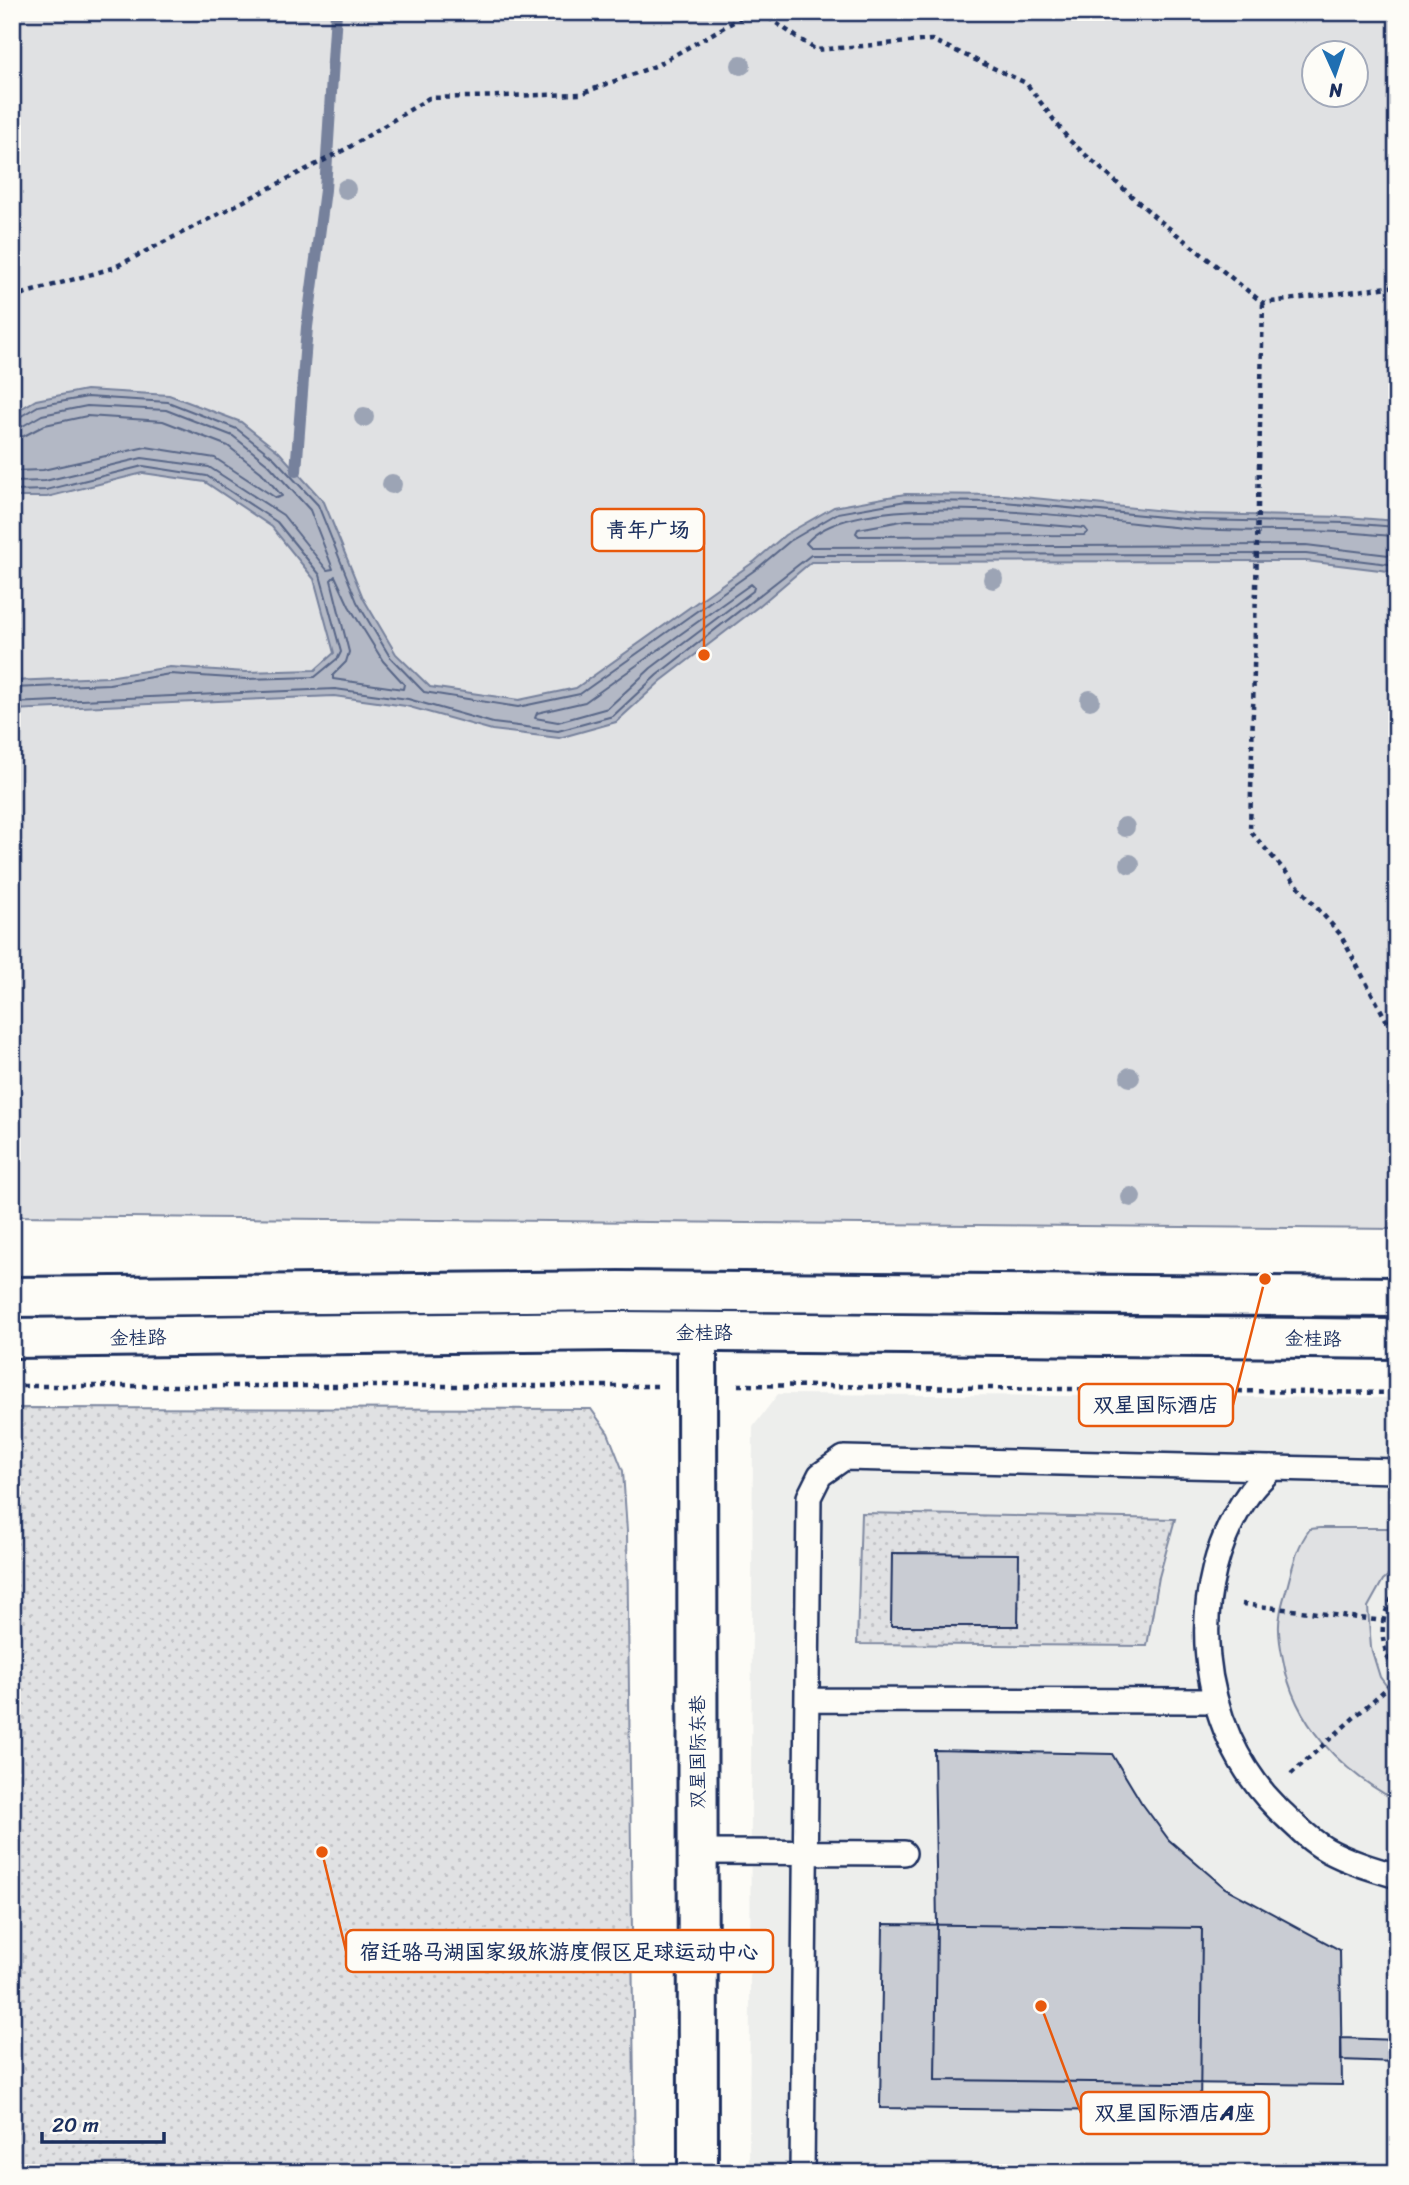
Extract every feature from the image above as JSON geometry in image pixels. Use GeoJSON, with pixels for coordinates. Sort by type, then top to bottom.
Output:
{"type":"FeatureCollection","features":[{"type":"Feature","properties":{"kind":"street"},"geometry":{"type":"LineString","coordinates":[[12,1297],[618,1291],[1397,1297]]}},
{"type":"Feature","properties":{"kind":"street","name":"金桂路"},"geometry":{"type":"LineString","coordinates":[[12,1338],[697,1332],[1397,1339]]}},
{"type":"Feature","properties":{"kind":"street","name":"双星国际东巷"},"geometry":{"type":"LineString","coordinates":[[697,1332],[698,2173]]}},
{"type":"Feature","properties":{"kind":"lane"},"geometry":{"type":"LineString","coordinates":[[802,2173],[809,1497],[820,1475],[844,1458],[1397,1471]]}},
{"type":"Feature","properties":{"kind":"lane"},"geometry":{"type":"LineString","coordinates":[[1272,1468],[1251,1491],[1233,1520],[1219,1556],[1208,1600],[1206,1640],[1215,1701],[1241,1761],[1266,1797],[1293,1824],[1325,1849],[1364,1867],[1397,1876]]}},
{"type":"Feature","properties":{"kind":"lane"},"geometry":{"type":"LineString","coordinates":[[807,1700],[1215,1701]]}},
{"type":"Feature","properties":{"kind":"lane"},"geometry":{"type":"LineString","coordinates":[[697,1852],[904,1853]]}},
{"type":"Feature","properties":{"kind":"path"},"geometry":{"type":"LineString","coordinates":[[12,297],[113,268],[348,148],[429,98],[580,94],[655,66],[751,12]]}},
{"type":"Feature","properties":{"kind":"path"},"geometry":{"type":"LineString","coordinates":[[760,12],[816,50],[932,40],[1026,83],[1069,140],[1154,216],[1263,303],[1397,286]]}},
{"type":"Feature","properties":{"kind":"path"},"geometry":{"type":"LineString","coordinates":[[1263,303],[1250,831],[1340,934],[1397,1040]]}},
{"type":"Feature","properties":{"kind":"path"},"geometry":{"type":"LineString","coordinates":[[1266,1797],[1397,1678],[1384,1654],[1382,1628],[1389,1601],[1397,1590]]}},
{"type":"Feature","properties":{"kind":"path"},"geometry":{"type":"LineString","coordinates":[[1208,1600],[1384,1621]]}},
{"type":"Feature","properties":{"kind":"shaded area"},"geometry":{"type":"Polygon","coordinates":[[[12,12],[1397,12],[1397,1229],[12,1216],[12,12]]]}},
{"type":"Feature","properties":{"kind":"shaded area"},"geometry":{"type":"Polygon","coordinates":[[[778,1394],[1397,1398],[1397,2173],[749,2173],[753,1427],[778,1394]]]}},
{"type":"Feature","properties":{"kind":"shaded area"},"geometry":{"type":"Polygon","coordinates":[[[12,1408],[591,1409],[608,1433],[623,1471],[627,1531],[635,2173],[12,2173],[12,1408]]]}},
{"type":"Feature","properties":{"kind":"shaded area"},"geometry":{"type":"Polygon","coordinates":[[[861,1513],[1175,1519],[1159,1577],[1147,1646],[857,1644],[861,1513]]]}},
{"type":"Feature","properties":{"kind":"shaded area"},"geometry":{"type":"Polygon","coordinates":[[[1397,1528],[1397,1568],[1383,1580],[1368,1607],[1371,1648],[1380,1677],[1397,1700],[1397,1801],[1357,1775],[1323,1743],[1309,1725],[1289,1683],[1279,1637],[1281,1608],[1302,1542],[1310,1529],[1397,1528]]]}},
{"type":"Feature","properties":{"kind":"water"},"geometry":{"type":"Polygon","coordinates":[[[86,390],[169,395],[241,422],[279,452],[324,502],[363,598],[396,654],[430,687],[519,700],[576,688],[755,561],[785,535],[834,507],[905,494],[1004,495],[1195,514],[1346,517],[1397,521],[1397,572],[1306,561],[811,562],[759,606],[661,681],[616,722],[559,738],[492,730],[406,706],[334,696],[12,710],[12,681],[108,677],[170,667],[246,672],[315,670],[334,653],[314,579],[272,527],[205,482],[143,473],[47,497],[12,497],[12,414],[36,400],[86,390]]]}},
{"type":"Feature","properties":{"kind":"building"},"geometry":{"type":"Polygon","coordinates":[[[892,1553],[1019,1554],[1018,1626],[891,1626],[892,1553]]]}},
{"type":"Feature","properties":{"kind":"building"},"geometry":{"type":"Polygon","coordinates":[[[934,1750],[1112,1754],[1141,1802],[1169,1840],[1225,1888],[1340,1950],[1342,2085],[935,2080],[937,1925],[934,1750]]]}},
{"type":"Feature","properties":{"kind":"building"},"geometry":{"type":"Polygon","coordinates":[[[883,1924],[1202,1928],[1200,2112],[880,2108],[883,1924]]]}},
{"type":"Feature","properties":{"kind":"building"},"geometry":{"type":"Polygon","coordinates":[[[1341,2038],[1397,2040],[1397,2062],[1341,2060],[1341,2038]]]}},
{"type":"Feature","properties":{"kind":"waterway"},"geometry":{"type":"LineString","coordinates":[[296,471],[307,327],[325,190],[336,12]]}},
{"type":"Feature","properties":{"kind":"place","name":"青年广场"},"geometry":{"type":"Point","coordinates":[704,655]}},
{"type":"Feature","properties":{"kind":"place","name":"双星国际酒店"},"geometry":{"type":"Point","coordinates":[1265,1279]}},
{"type":"Feature","properties":{"kind":"place","name":"宿迁骆马湖国家级旅游度假区足球运动中心"},"geometry":{"type":"Point","coordinates":[322,1852]}},
{"type":"Feature","properties":{"kind":"place","name":"双星国际酒店A座"},"geometry":{"type":"Point","coordinates":[1041,2006]}}]}
